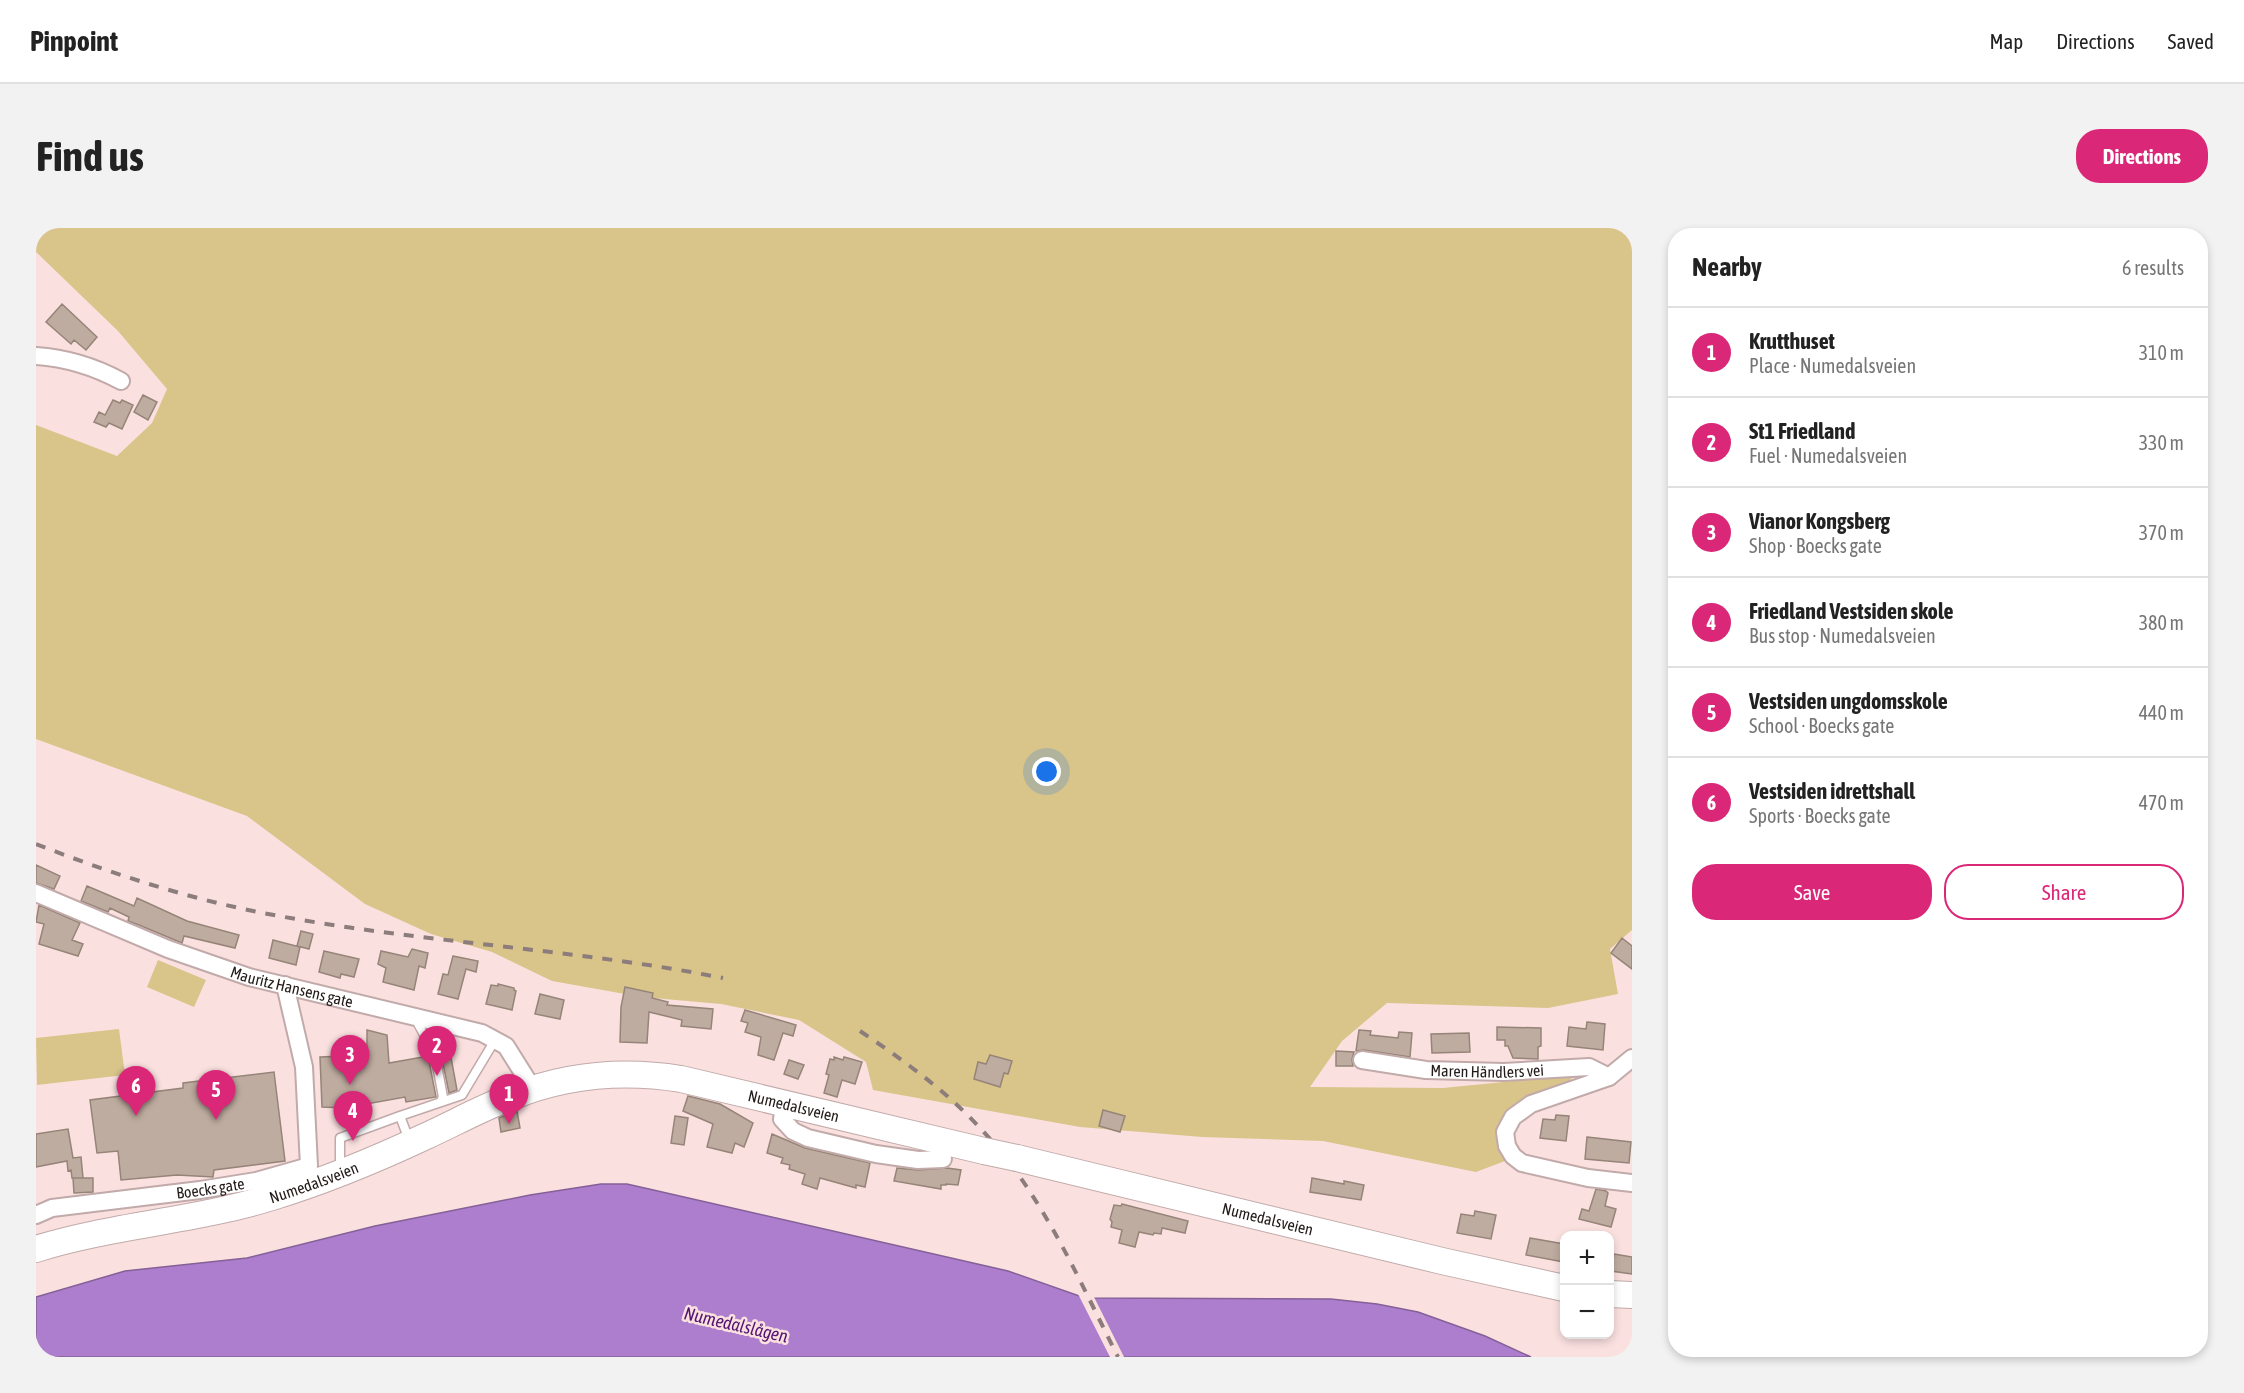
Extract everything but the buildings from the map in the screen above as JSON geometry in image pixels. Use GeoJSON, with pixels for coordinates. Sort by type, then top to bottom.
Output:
{"type":"FeatureCollection","features":[{"type":"Feature","properties":{"kind":"main road","name":"Numedalsveien"},"geometry":{"type":"LineString","coordinates":[[36,1249],[135,1226],[240,1206],[280,1195],[410,1144],[509,1097],[581,1078],[637,1074],[681,1079],[1560,1287]]}},
{"type":"Feature","properties":{"kind":"main road"},"geometry":{"type":"LineString","coordinates":[[1614,1294],[1632,1295]]}},
{"type":"Feature","properties":{"kind":"street"},"geometry":{"type":"LineString","coordinates":[[36,356],[78,362],[100,369],[121,381]]}},
{"type":"Feature","properties":{"kind":"street","name":"Mauritz Hansens gate"},"geometry":{"type":"LineString","coordinates":[[36,893],[168,949],[249,977],[482,1033],[506,1046],[533,1089]]}},
{"type":"Feature","properties":{"kind":"street","name":"Boecks gate"},"geometry":{"type":"LineString","coordinates":[[36,1215],[52,1208],[200,1191],[256,1181],[309,1166],[304,1067],[285,985]]}},
{"type":"Feature","properties":{"kind":"street","name":"Maren Händlers vei"},"geometry":{"type":"LineString","coordinates":[[1632,1058],[1609,1077],[1531,1104],[1513,1117],[1505,1132],[1507,1146],[1513,1156],[1522,1163],[1588,1178],[1632,1183]]}},
{"type":"Feature","properties":{"kind":"street","name":"Maren Händlers vei"},"geometry":{"type":"LineString","coordinates":[[1362,1060],[1426,1070],[1504,1072],[1589,1067],[1609,1077]]}},
{"type":"Feature","properties":{"kind":"street"},"geometry":{"type":"LineString","coordinates":[[785,1104],[782,1119],[793,1131],[807,1138],[876,1154],[918,1160],[943,1159]]}},
{"type":"Feature","properties":{"kind":"lane"},"geometry":{"type":"LineString","coordinates":[[414,1016],[435,1055],[443,1097],[441,1101]]}},
{"type":"Feature","properties":{"kind":"lane"},"geometry":{"type":"LineString","coordinates":[[340,1173],[340,1137],[462,1095],[495,1040]]}},
{"type":"Feature","properties":{"kind":"lane"},"geometry":{"type":"LineString","coordinates":[[400,1116],[410,1144]]}},
{"type":"Feature","properties":{"kind":"shaded area"},"geometry":{"type":"Polygon","coordinates":[[[36,228],[1632,228],[1632,930],[1610,949],[1618,994],[1548,1008],[1387,1003],[1342,1041],[1310,1087],[1443,1088],[1574,1075],[1555,1100],[1514,1124],[1505,1161],[1476,1172],[1323,1141],[1202,1137],[1080,1127],[873,1090],[866,1062],[799,1020],[721,1004],[642,997],[552,981],[492,952],[431,934],[365,904],[247,816],[36,739],[36,425],[117,456],[152,423],[167,389],[118,331],[36,252],[36,228]]]}},
{"type":"Feature","properties":{"kind":"shaded area"},"geometry":{"type":"Polygon","coordinates":[[[158,960],[206,980],[194,1007],[147,987],[158,960]]]}},
{"type":"Feature","properties":{"kind":"shaded area"},"geometry":{"type":"Polygon","coordinates":[[[119,1029],[125,1075],[37,1085],[36,1038],[119,1029]]]}},
{"type":"Feature","properties":{"kind":"water","name":"Numedalslågen"},"geometry":{"type":"Polygon","coordinates":[[[601,1184],[627,1184],[1008,1271],[1085,1298],[1331,1299],[1377,1304],[1418,1312],[1485,1336],[1531,1357],[36,1357],[36,1297],[125,1271],[247,1258],[375,1226],[530,1195],[601,1184]]]}},
{"type":"Feature","properties":{"kind":"pier"},"geometry":{"type":"Polygon","coordinates":[[[1077,1292],[1093,1295],[1124,1357],[1110,1357],[1077,1292]]]}},
{"type":"Feature","properties":{"kind":"railway"},"geometry":{"type":"LineString","coordinates":[[36,844],[156,886],[248,910],[334,925],[612,960],[723,978]]}},
{"type":"Feature","properties":{"kind":"railway"},"geometry":{"type":"LineString","coordinates":[[860,1031],[938,1088],[967,1114],[1002,1153],[1022,1180],[1057,1237],[1118,1357]]}},
{"type":"Feature","properties":{"kind":"place","name":"St1 Friedland"},"geometry":{"type":"Point","coordinates":[437,1076]}},
{"type":"Feature","properties":{"kind":"place","name":"Vianor Kongsberg"},"geometry":{"type":"Point","coordinates":[350,1085]}},
{"type":"Feature","properties":{"kind":"place","name":"Vestsiden idrettshall"},"geometry":{"type":"Point","coordinates":[136,1116]}},
{"type":"Feature","properties":{"kind":"place","name":"Vestsiden ungdomsskole"},"geometry":{"type":"Point","coordinates":[216,1120]}},
{"type":"Feature","properties":{"kind":"place","name":"Krutthuset"},"geometry":{"type":"Point","coordinates":[509,1124]}},
{"type":"Feature","properties":{"kind":"place","name":"Friedland Vestsiden skole"},"geometry":{"type":"Point","coordinates":[353,1141]}}]}
